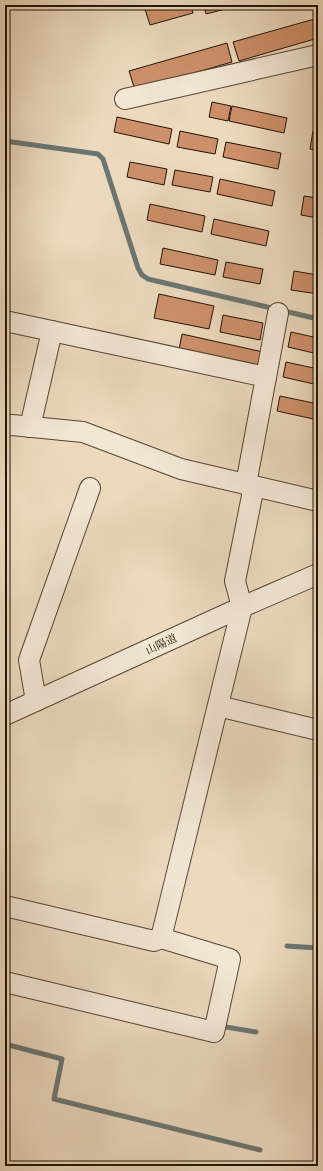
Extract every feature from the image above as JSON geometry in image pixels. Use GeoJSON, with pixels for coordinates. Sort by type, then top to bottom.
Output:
{"type":"FeatureCollection","features":[{"type":"Feature","properties":{"kind":"street"},"geometry":{"type":"LineString","coordinates":[[125,99],[318,55]]}},
{"type":"Feature","properties":{"kind":"street"},"geometry":{"type":"LineString","coordinates":[[162,938],[242,607],[234,580],[266,377],[278,314]]}},
{"type":"Feature","properties":{"kind":"street"},"geometry":{"type":"LineString","coordinates":[[5,321],[266,377]]}},
{"type":"Feature","properties":{"kind":"street"},"geometry":{"type":"LineString","coordinates":[[30,427],[52,331]]}},
{"type":"Feature","properties":{"kind":"street"},"geometry":{"type":"LineString","coordinates":[[5,426],[12,425],[83,432],[181,469],[318,501]]}},
{"type":"Feature","properties":{"kind":"street"},"geometry":{"type":"LineString","coordinates":[[36,701],[29,660],[90,488]]}},
{"type":"Feature","properties":{"kind":"street","name":"山陽道"},"geometry":{"type":"LineString","coordinates":[[5,715],[318,574]]}},
{"type":"Feature","properties":{"kind":"street"},"geometry":{"type":"LineString","coordinates":[[218,706],[318,730]]}},
{"type":"Feature","properties":{"kind":"street"},"geometry":{"type":"LineString","coordinates":[[5,906],[154,941],[162,938],[230,959],[214,1032],[5,982]]}},
{"type":"Feature","properties":{"kind":"green space"},"geometry":{"type":"Polygon","coordinates":[[[318,1102],[318,1166],[313,1166],[318,1102]]]}},
{"type":"Feature","properties":{"kind":"building"},"geometry":{"type":"Polygon","coordinates":[[[191,5],[193,13],[150,25],[144,6],[191,5]]]}},
{"type":"Feature","properties":{"kind":"building"},"geometry":{"type":"Polygon","coordinates":[[[204,5],[241,5],[206,14],[204,5]]]}},
{"type":"Feature","properties":{"kind":"building"},"geometry":{"type":"Polygon","coordinates":[[[318,18],[318,38],[239,61],[233,42],[318,18]]]}},
{"type":"Feature","properties":{"kind":"building"},"geometry":{"type":"Polygon","coordinates":[[[227,43],[232,62],[135,90],[129,71],[227,43]]]}},
{"type":"Feature","properties":{"kind":"building"},"geometry":{"type":"Polygon","coordinates":[[[212,102],[231,106],[228,121],[209,117],[212,102]]]}},
{"type":"Feature","properties":{"kind":"building"},"geometry":{"type":"Polygon","coordinates":[[[232,106],[287,118],[284,133],[229,121],[232,106]]]}},
{"type":"Feature","properties":{"kind":"building"},"geometry":{"type":"Polygon","coordinates":[[[117,117],[172,129],[169,144],[114,132],[117,117]]]}},
{"type":"Feature","properties":{"kind":"building"},"geometry":{"type":"Polygon","coordinates":[[[180,131],[218,139],[215,154],[177,147],[180,131]]]}},
{"type":"Feature","properties":{"kind":"building"},"geometry":{"type":"Polygon","coordinates":[[[313,131],[318,131],[318,151],[310,149],[313,131]]]}},
{"type":"Feature","properties":{"kind":"building"},"geometry":{"type":"Polygon","coordinates":[[[226,142],[281,153],[278,169],[223,157],[226,142]]]}},
{"type":"Feature","properties":{"kind":"building"},"geometry":{"type":"Polygon","coordinates":[[[130,162],[167,169],[164,185],[127,177],[130,162]]]}},
{"type":"Feature","properties":{"kind":"building"},"geometry":{"type":"Polygon","coordinates":[[[175,170],[213,177],[210,192],[172,185],[175,170]]]}},
{"type":"Feature","properties":{"kind":"building"},"geometry":{"type":"Polygon","coordinates":[[[220,179],[275,191],[272,206],[217,194],[220,179]]]}},
{"type":"Feature","properties":{"kind":"building"},"geometry":{"type":"Polygon","coordinates":[[[304,196],[318,198],[318,218],[301,215],[304,196]]]}},
{"type":"Feature","properties":{"kind":"building"},"geometry":{"type":"Polygon","coordinates":[[[150,204],[205,216],[202,232],[147,220],[150,204]]]}},
{"type":"Feature","properties":{"kind":"building"},"geometry":{"type":"Polygon","coordinates":[[[214,219],[269,231],[266,246],[211,234],[214,219]]]}},
{"type":"Feature","properties":{"kind":"building"},"geometry":{"type":"Polygon","coordinates":[[[163,248],[218,260],[215,275],[160,264],[163,248]]]}},
{"type":"Feature","properties":{"kind":"building"},"geometry":{"type":"Polygon","coordinates":[[[226,262],[263,269],[260,284],[223,277],[226,262]]]}},
{"type":"Feature","properties":{"kind":"building"},"geometry":{"type":"Polygon","coordinates":[[[294,271],[318,275],[318,294],[291,290],[294,271]]]}},
{"type":"Feature","properties":{"kind":"building"},"geometry":{"type":"Polygon","coordinates":[[[159,294],[214,306],[209,329],[154,318],[159,294]]]}},
{"type":"Feature","properties":{"kind":"building"},"geometry":{"type":"Polygon","coordinates":[[[223,315],[263,323],[260,340],[220,332],[223,315]]]}},
{"type":"Feature","properties":{"kind":"building"},"geometry":{"type":"Polygon","coordinates":[[[291,332],[318,338],[318,354],[288,347],[291,332]]]}},
{"type":"Feature","properties":{"kind":"building"},"geometry":{"type":"Polygon","coordinates":[[[182,334],[263,352],[260,367],[179,350],[182,334]]]}},
{"type":"Feature","properties":{"kind":"building"},"geometry":{"type":"Polygon","coordinates":[[[286,362],[318,369],[318,385],[283,377],[286,362]]]}},
{"type":"Feature","properties":{"kind":"building"},"geometry":{"type":"Polygon","coordinates":[[[280,396],[318,404],[318,420],[277,411],[280,396]]]}},
{"type":"Feature","properties":{"kind":"waterway"},"geometry":{"type":"LineString","coordinates":[[5,141],[98,154],[103,159],[138,268],[142,275],[148,279],[318,319]]}},
{"type":"Feature","properties":{"kind":"waterway"},"geometry":{"type":"LineString","coordinates":[[287,946],[318,948]]}},
{"type":"Feature","properties":{"kind":"waterway"},"geometry":{"type":"LineString","coordinates":[[220,1026],[256,1032]]}},
{"type":"Feature","properties":{"kind":"waterway"},"geometry":{"type":"LineString","coordinates":[[5,1044],[62,1059],[54,1099],[260,1150]]}}]}
